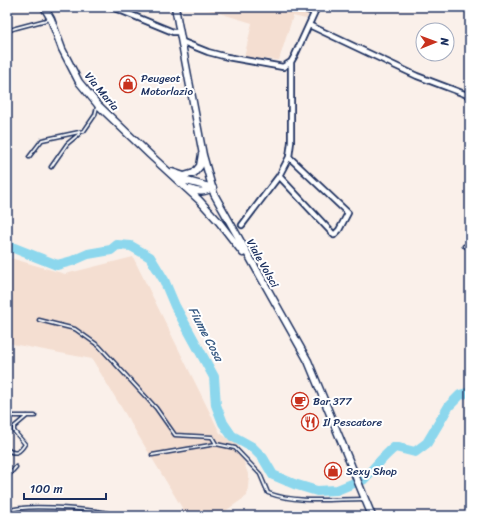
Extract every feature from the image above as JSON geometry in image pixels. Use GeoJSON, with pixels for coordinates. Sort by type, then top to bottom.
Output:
{"type":"FeatureCollection","features":[{"type":"Feature","properties":{"kind":"main road","name":"Via Maria"},"geometry":{"type":"LineString","coordinates":[[44,7],[51,19],[62,49],[79,82],[98,105],[168,171]]}},
{"type":"Feature","properties":{"kind":"main road","name":"Viale Volsci"},"geometry":{"type":"LineString","coordinates":[[175,7],[202,150],[214,194],[308,361],[372,516]]}},
{"type":"Feature","properties":{"kind":"main road"},"geometry":{"type":"LineString","coordinates":[[168,171],[184,176],[194,173],[200,166],[202,150]]}},
{"type":"Feature","properties":{"kind":"main road"},"geometry":{"type":"LineString","coordinates":[[168,171],[219,222],[254,266]]}},
{"type":"Feature","properties":{"kind":"main road"},"geometry":{"type":"LineString","coordinates":[[168,171],[186,181],[213,188]]}},
{"type":"Feature","properties":{"kind":"main road"},"geometry":{"type":"LineString","coordinates":[[182,184],[197,192],[203,192],[213,188]]}},
{"type":"Feature","properties":{"kind":"street"},"geometry":{"type":"LineString","coordinates":[[112,7],[173,32],[180,32]]}},
{"type":"Feature","properties":{"kind":"street"},"geometry":{"type":"LineString","coordinates":[[242,225],[279,176],[289,157],[291,142],[291,62],[317,7]]}},
{"type":"Feature","properties":{"kind":"street"},"geometry":{"type":"LineString","coordinates":[[309,25],[417,76],[470,96]]}},
{"type":"Feature","properties":{"kind":"street"},"geometry":{"type":"LineString","coordinates":[[182,42],[227,58],[283,67],[291,62]]}},
{"type":"Feature","properties":{"kind":"street"},"geometry":{"type":"LineString","coordinates":[[279,176],[334,235],[339,230],[348,213],[289,157]]}},
{"type":"Feature","properties":{"kind":"lane"},"geometry":{"type":"LineString","coordinates":[[296,7],[314,14]]}},
{"type":"Feature","properties":{"kind":"lane"},"geometry":{"type":"LineString","coordinates":[[7,31],[51,19]]}},
{"type":"Feature","properties":{"kind":"lane"},"geometry":{"type":"LineString","coordinates":[[52,167],[67,144],[84,131],[90,124],[98,105]]}},
{"type":"Feature","properties":{"kind":"lane"},"geometry":{"type":"LineString","coordinates":[[28,157],[42,140],[81,133]]}},
{"type":"Feature","properties":{"kind":"lane"},"geometry":{"type":"LineString","coordinates":[[464,246],[470,248]]}},
{"type":"Feature","properties":{"kind":"lane"},"geometry":{"type":"LineString","coordinates":[[39,320],[75,329],[99,346],[156,408],[175,435],[212,437],[216,444]]}},
{"type":"Feature","properties":{"kind":"lane"},"geometry":{"type":"LineString","coordinates":[[7,418],[12,416],[35,416]]}},
{"type":"Feature","properties":{"kind":"lane"},"geometry":{"type":"LineString","coordinates":[[7,449],[10,452],[18,453],[25,444],[14,431],[14,427],[27,416]]}},
{"type":"Feature","properties":{"kind":"lane"},"geometry":{"type":"LineString","coordinates":[[152,455],[216,444],[235,448],[260,474],[268,493],[281,498],[299,500],[365,499]]}},
{"type":"Feature","properties":{"kind":"lane"},"geometry":{"type":"LineString","coordinates":[[7,477],[16,467]]}},
{"type":"Feature","properties":{"kind":"lane"},"geometry":{"type":"LineString","coordinates":[[7,511],[23,508],[86,510],[111,513],[116,516]]}},
{"type":"Feature","properties":{"kind":"shaded area"},"geometry":{"type":"Polygon","coordinates":[[[199,7],[312,7],[306,19],[293,16],[279,60],[244,58],[252,23],[199,7]]]}},
{"type":"Feature","properties":{"kind":"shaded area"},"geometry":{"type":"Polygon","coordinates":[[[7,257],[65,274],[133,257],[220,433],[238,445],[249,477],[247,496],[218,516],[187,516],[92,359],[7,343],[7,257]]]}},
{"type":"Feature","properties":{"kind":"waterway","name":"Fiume Cosa"},"geometry":{"type":"LineString","coordinates":[[7,247],[14,248],[57,265],[72,261],[88,254],[111,250],[117,245],[131,246],[150,257],[164,280],[175,306],[214,377],[216,405],[223,423],[232,436],[252,447],[263,458],[273,475],[294,484],[317,491],[337,490],[354,483]]}},
{"type":"Feature","properties":{"kind":"waterway"},"geometry":{"type":"LineString","coordinates":[[363,480],[395,447],[415,452],[427,443],[449,406],[460,395],[470,392]]}},
{"type":"Feature","properties":{"kind":"place","name":"Peugeot Motorlazio"},"geometry":{"type":"Point","coordinates":[128,84]}},
{"type":"Feature","properties":{"kind":"place","name":"Bar 377"},"geometry":{"type":"Point","coordinates":[300,401]}},
{"type":"Feature","properties":{"kind":"place","name":"Il Pescatore"},"geometry":{"type":"Point","coordinates":[310,422]}},
{"type":"Feature","properties":{"kind":"place","name":"Sexy Shop"},"geometry":{"type":"Point","coordinates":[333,471]}}]}
